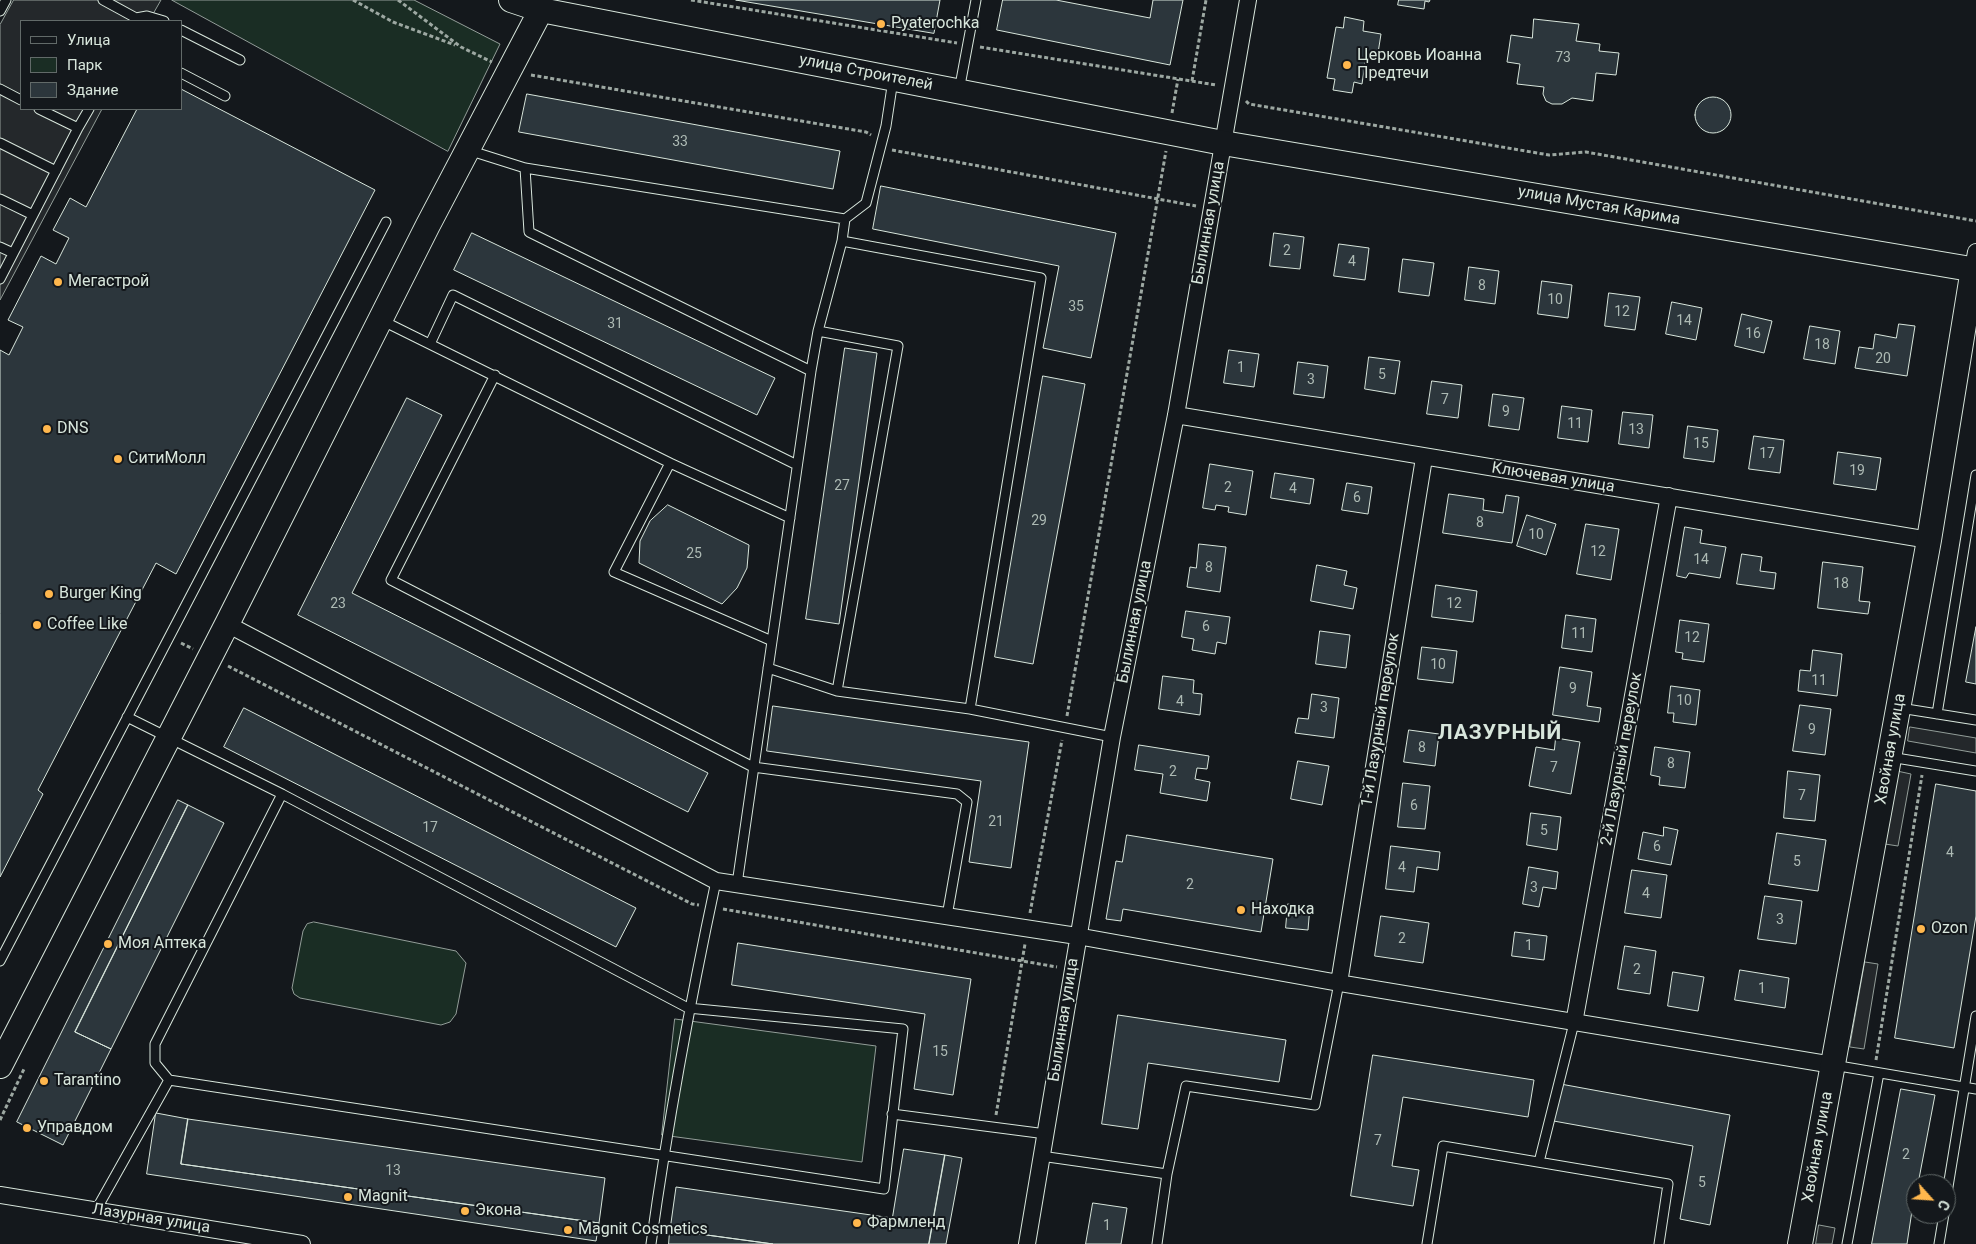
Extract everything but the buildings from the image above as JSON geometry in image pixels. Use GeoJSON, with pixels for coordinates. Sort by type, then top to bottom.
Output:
{"type":"FeatureCollection","features":[{"type":"Feature","properties":{"kind":"street","name":"улица Строителей"},"geometry":{"type":"LineString","coordinates":[[511,0],[1223,143]]}},
{"type":"Feature","properties":{"kind":"street","name":"Былинная улица"},"geometry":{"type":"LineString","coordinates":[[1027,1244],[1077,936],[1112,737],[1176,415],[1248,0]]}},
{"type":"Feature","properties":{"kind":"street"},"geometry":{"type":"LineString","coordinates":[[0,1066],[542,5]]}},
{"type":"Feature","properties":{"kind":"street","name":"улица Мустая Карима"},"geometry":{"type":"LineString","coordinates":[[1223,143],[1975,264]]}},
{"type":"Feature","properties":{"kind":"street","name":"Хвойная улица"},"geometry":{"type":"LineString","coordinates":[[1800,1244],[1929,540],[1975,264]]}},
{"type":"Feature","properties":{"kind":"street","name":"Ключевая улица"},"geometry":{"type":"LineString","coordinates":[[1176,415],[1424,458],[1669,496],[1929,540]]}},
{"type":"Feature","properties":{"kind":"street","name":"1-й Лазурный переулок"},"geometry":{"type":"LineString","coordinates":[[1339,983],[1424,458]]}},
{"type":"Feature","properties":{"kind":"street","name":"2-й Лазурный переулок"},"geometry":{"type":"LineString","coordinates":[[1574,1022],[1669,496]]}},
{"type":"Feature","properties":{"kind":"street"},"geometry":{"type":"LineString","coordinates":[[227,624],[716,881],[1077,936],[1339,983],[1832,1065]]}},
{"type":"Feature","properties":{"kind":"street","name":"Лазурная улица"},"geometry":{"type":"LineString","coordinates":[[0,1195],[302,1244]]}},
{"type":"Feature","properties":{"kind":"lane"},"geometry":{"type":"LineString","coordinates":[[0,11],[6,0]]}},
{"type":"Feature","properties":{"kind":"lane"},"geometry":{"type":"LineString","coordinates":[[103,0],[135,20],[147,16],[161,20]]}},
{"type":"Feature","properties":{"kind":"lane"},"geometry":{"type":"LineString","coordinates":[[959,91],[976,0]]}},
{"type":"Feature","properties":{"kind":"lane"},"geometry":{"type":"LineString","coordinates":[[182,31],[240,60]]}},
{"type":"Feature","properties":{"kind":"lane"},"geometry":{"type":"LineString","coordinates":[[182,74],[225,96]]}},
{"type":"Feature","properties":{"kind":"lane"},"geometry":{"type":"LineString","coordinates":[[736,884],[818,331],[842,241],[845,219],[866,203],[882,142],[893,78]]}},
{"type":"Feature","properties":{"kind":"lane"},"geometry":{"type":"LineString","coordinates":[[0,89],[20,99]]}},
{"type":"Feature","properties":{"kind":"lane"},"geometry":{"type":"LineString","coordinates":[[41,110],[78,128]]}},
{"type":"Feature","properties":{"kind":"lane"},"geometry":{"type":"LineString","coordinates":[[0,279],[88,110]]}},
{"type":"Feature","properties":{"kind":"lane"},"geometry":{"type":"LineString","coordinates":[[0,143],[56,171]]}},
{"type":"Feature","properties":{"kind":"lane"},"geometry":{"type":"LineString","coordinates":[[468,150],[525,168],[845,219]]}},
{"type":"Feature","properties":{"kind":"lane"},"geometry":{"type":"LineString","coordinates":[[525,168],[529,232],[811,371]]}},
{"type":"Feature","properties":{"kind":"lane"},"geometry":{"type":"LineString","coordinates":[[0,199],[33,216]]}},
{"type":"Feature","properties":{"kind":"lane"},"geometry":{"type":"LineString","coordinates":[[0,961],[386,222]]}},
{"type":"Feature","properties":{"kind":"lane"},"geometry":{"type":"LineString","coordinates":[[842,241],[1041,278],[970,709]]}},
{"type":"Feature","properties":{"kind":"lane"},"geometry":{"type":"LineString","coordinates":[[0,247],[13,254]]}},
{"type":"Feature","properties":{"kind":"lane"},"geometry":{"type":"LineString","coordinates":[[430,344],[452,295],[798,465]]}},
{"type":"Feature","properties":{"kind":"lane"},"geometry":{"type":"LineString","coordinates":[[381,320],[496,375],[670,463],[790,518]]}},
{"type":"Feature","properties":{"kind":"lane"},"geometry":{"type":"LineString","coordinates":[[818,331],[898,346],[837,691]]}},
{"type":"Feature","properties":{"kind":"lane"},"geometry":{"type":"LineString","coordinates":[[496,375],[391,580],[753,767],[957,794],[967,802],[948,916]]}},
{"type":"Feature","properties":{"kind":"lane"},"geometry":{"type":"LineString","coordinates":[[670,463],[614,572],[772,641]]}},
{"type":"Feature","properties":{"kind":"lane"},"geometry":{"type":"LineString","coordinates":[[1937,714],[1976,475]]}},
{"type":"Feature","properties":{"kind":"lane"},"geometry":{"type":"LineString","coordinates":[[768,668],[837,691],[970,709],[1112,737]]}},
{"type":"Feature","properties":{"kind":"lane"},"geometry":{"type":"LineString","coordinates":[[1898,708],[1976,720]]}},
{"type":"Feature","properties":{"kind":"lane"},"geometry":{"type":"LineString","coordinates":[[127,718],[282,794],[688,1008],[902,1030],[884,1189],[169,1080],[155,1064],[155,1044],[282,794]]}},
{"type":"Feature","properties":{"kind":"lane"},"geometry":{"type":"LineString","coordinates":[[1890,757],[1976,771]]}},
{"type":"Feature","properties":{"kind":"lane"},"geometry":{"type":"LineString","coordinates":[[651,1244],[663,1156],[688,1008],[716,881]]}},
{"type":"Feature","properties":{"kind":"lane"},"geometry":{"type":"LineString","coordinates":[[1157,1244],[1167,1174],[1186,1086],[1315,1105],[1339,983]]}},
{"type":"Feature","properties":{"kind":"lane"},"geometry":{"type":"LineString","coordinates":[[1950,1174],[1976,1016]]}},
{"type":"Feature","properties":{"kind":"lane"},"geometry":{"type":"LineString","coordinates":[[1539,1162],[1574,1022]]}},
{"type":"Feature","properties":{"kind":"lane"},"geometry":{"type":"LineString","coordinates":[[1832,1065],[1976,1089]]}},
{"type":"Feature","properties":{"kind":"lane"},"geometry":{"type":"LineString","coordinates":[[1847,1244],[1876,1072]]}},
{"type":"Feature","properties":{"kind":"lane"},"geometry":{"type":"LineString","coordinates":[[96,1210],[169,1080]]}},
{"type":"Feature","properties":{"kind":"lane"},"geometry":{"type":"LineString","coordinates":[[892,1114],[1046,1134]]}},
{"type":"Feature","properties":{"kind":"lane"},"geometry":{"type":"LineString","coordinates":[[1427,1244],[1443,1146],[1668,1184],[1658,1244]]}},
{"type":"Feature","properties":{"kind":"lane"},"geometry":{"type":"LineString","coordinates":[[1041,1156],[1167,1174]]}},
{"type":"Feature","properties":{"kind":"lane"},"geometry":{"type":"LineString","coordinates":[[1939,1244],[1942,1224]]}},
{"type":"Feature","properties":{"kind":"path"},"geometry":{"type":"LineString","coordinates":[[352,0],[393,22],[461,47],[509,71],[866,132],[893,151],[1157,200],[1211,208]]}},
{"type":"Feature","properties":{"kind":"path"},"geometry":{"type":"LineString","coordinates":[[398,0],[461,47]]}},
{"type":"Feature","properties":{"kind":"path"},"geometry":{"type":"LineString","coordinates":[[691,0],[1232,88],[1249,104],[1549,155],[1586,152],[1976,221]]}},
{"type":"Feature","properties":{"kind":"path"},"geometry":{"type":"LineString","coordinates":[[1192,81],[1206,0]]}},
{"type":"Feature","properties":{"kind":"path"},"geometry":{"type":"LineString","coordinates":[[994,1127],[1027,928],[1065,728],[1178,79]]}},
{"type":"Feature","properties":{"kind":"path"},"geometry":{"type":"LineString","coordinates":[[169,638],[210,656]]}},
{"type":"Feature","properties":{"kind":"path"},"geometry":{"type":"LineString","coordinates":[[1876,1072],[1925,762]]}},
{"type":"Feature","properties":{"kind":"green space"},"geometry":{"type":"Polygon","coordinates":[[[172,0],[414,0],[500,44],[448,151],[172,0]]]}},
{"type":"Feature","properties":{"kind":"green space"},"geometry":{"type":"Polygon","coordinates":[[[314,922],[456,951],[466,963],[456,1014],[450,1022],[441,1025],[300,998],[294,994],[292,988],[303,931],[307,924],[314,922]]]}},
{"type":"Feature","properties":{"kind":"green space"},"geometry":{"type":"Polygon","coordinates":[[[675,1019],[876,1046],[862,1162],[662,1135],[675,1019]]]}},
{"type":"Feature","properties":{"kind":"shaded area"},"geometry":{"type":"Polygon","coordinates":[[[14,0],[161,0],[150,20],[20,20],[20,110],[101,110],[0,300],[0,25],[14,0]]]}},
{"type":"Feature","properties":{"kind":"shaded area"},"geometry":{"type":"Polygon","coordinates":[[[1910,727],[1976,738],[1976,753],[1908,741],[1910,727]]]}},
{"type":"Feature","properties":{"kind":"shaded area"},"geometry":{"type":"Polygon","coordinates":[[[1897,771],[1911,774],[1898,846],[1885,844],[1897,771]]]}},
{"type":"Feature","properties":{"kind":"shaded area"},"geometry":{"type":"Polygon","coordinates":[[[1865,962],[1878,964],[1864,1049],[1850,1047],[1865,962]]]}},
{"type":"Feature","properties":{"kind":"shaded area"},"geometry":{"type":"Polygon","coordinates":[[[1819,1225],[1835,1228],[1832,1244],[1816,1244],[1819,1225]]]}},
{"type":"Feature","properties":{"kind":"place","name":"Pyaterochka"},"geometry":{"type":"Point","coordinates":[881,24]}},
{"type":"Feature","properties":{"kind":"place","name":"Церковь Иоанна Предтечи"},"geometry":{"type":"Point","coordinates":[1347,65]}},
{"type":"Feature","properties":{"kind":"place","name":"Мегастрой"},"geometry":{"type":"Point","coordinates":[58,282]}},
{"type":"Feature","properties":{"kind":"place","name":"DNS"},"geometry":{"type":"Point","coordinates":[47,429]}},
{"type":"Feature","properties":{"kind":"place","name":"СитиМолл"},"geometry":{"type":"Point","coordinates":[118,459]}},
{"type":"Feature","properties":{"kind":"place","name":"Burger King"},"geometry":{"type":"Point","coordinates":[49,594]}},
{"type":"Feature","properties":{"kind":"place","name":"Coffee Like"},"geometry":{"type":"Point","coordinates":[37,625]}},
{"type":"Feature","properties":{"kind":"place","name":"Находка"},"geometry":{"type":"Point","coordinates":[1241,910]}},
{"type":"Feature","properties":{"kind":"place","name":"Ozon"},"geometry":{"type":"Point","coordinates":[1921,929]}},
{"type":"Feature","properties":{"kind":"place","name":"Моя Аптека"},"geometry":{"type":"Point","coordinates":[108,944]}},
{"type":"Feature","properties":{"kind":"place","name":"Tarantino"},"geometry":{"type":"Point","coordinates":[44,1081]}},
{"type":"Feature","properties":{"kind":"place","name":"Управдом"},"geometry":{"type":"Point","coordinates":[27,1128]}},
{"type":"Feature","properties":{"kind":"place","name":"Magnit"},"geometry":{"type":"Point","coordinates":[348,1197]}},
{"type":"Feature","properties":{"kind":"place","name":"Экона"},"geometry":{"type":"Point","coordinates":[465,1211]}},
{"type":"Feature","properties":{"kind":"place","name":"Фармленд"},"geometry":{"type":"Point","coordinates":[857,1223]}},
{"type":"Feature","properties":{"kind":"place","name":"Magnit Cosmetics"},"geometry":{"type":"Point","coordinates":[568,1230]}},
{"type":"Feature","properties":{"kind":"district","name":"ЛАЗУРНЫЙ"},"geometry":{"type":"Point","coordinates":[1500,734]}}]}
